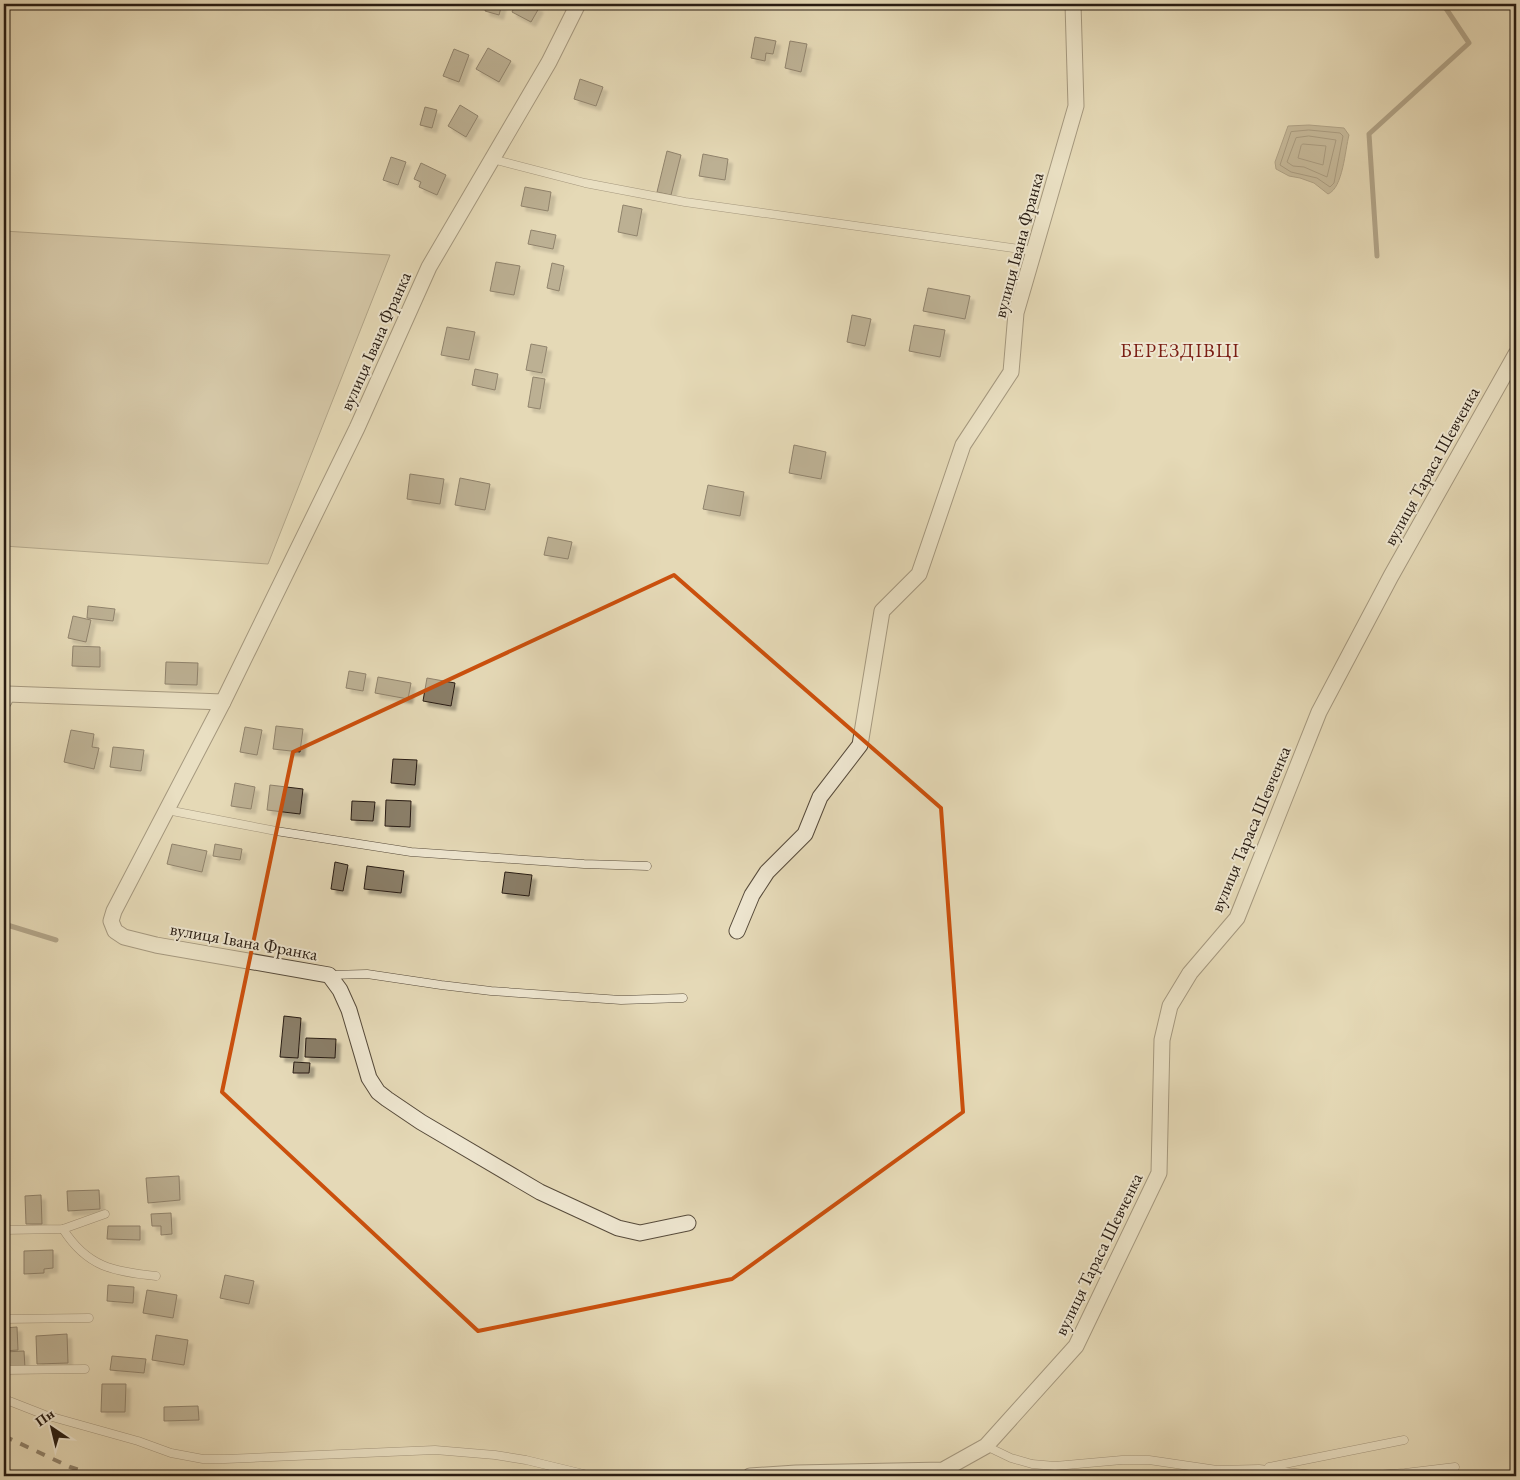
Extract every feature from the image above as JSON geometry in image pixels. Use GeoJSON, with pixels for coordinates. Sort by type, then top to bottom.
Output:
{"type":"FeatureCollection","features":[{"type":"Feature","properties":{"kind":"street","name":"вулиця Івана Франка"},"geometry":{"type":"LineString","coordinates":[[578,4],[548,62],[429,267],[357,428],[223,702],[114,911],[111,921],[115,932],[124,937],[156,945],[329,975],[340,990],[349,1010],[369,1078],[378,1092],[420,1122],[540,1192],[618,1228],[640,1233],[688,1223]]}},
{"type":"Feature","properties":{"kind":"street","name":"вулиця Івана Франка"},"geometry":{"type":"LineString","coordinates":[[738,931],[752,895],[767,872],[804,834],[820,797],[860,744],[882,611],[918,574],[964,445],[1011,372],[1016,313],[1076,106],[1073,4]]}},
{"type":"Feature","properties":{"kind":"street","name":"вулиця Тараса Шевченка"},"geometry":{"type":"LineString","coordinates":[[750,1476],[796,1473],[943,1470],[986,1446],[1076,1346],[1159,1173],[1162,1040],[1170,1006],[1190,973],[1237,918],[1319,712],[1391,576],[1516,354]]}},
{"type":"Feature","properties":{"kind":"street"},"geometry":{"type":"LineString","coordinates":[[4,701],[7,694],[223,702]]}},
{"type":"Feature","properties":{"kind":"lane"},"geometry":{"type":"LineString","coordinates":[[492,159],[585,182],[686,202],[1034,251]]}},
{"type":"Feature","properties":{"kind":"lane"},"geometry":{"type":"LineString","coordinates":[[167,810],[276,831],[411,852],[584,864],[647,866]]}},
{"type":"Feature","properties":{"kind":"lane"},"geometry":{"type":"LineString","coordinates":[[329,975],[367,974],[491,991],[621,1000],[683,998]]}},
{"type":"Feature","properties":{"kind":"lane"},"geometry":{"type":"LineString","coordinates":[[4,1230],[63,1229],[105,1214]]}},
{"type":"Feature","properties":{"kind":"lane"},"geometry":{"type":"LineString","coordinates":[[63,1229],[72,1244],[84,1256],[100,1265],[125,1273],[156,1276]]}},
{"type":"Feature","properties":{"kind":"lane"},"geometry":{"type":"LineString","coordinates":[[4,1320],[90,1318]]}},
{"type":"Feature","properties":{"kind":"lane"},"geometry":{"type":"LineString","coordinates":[[4,1370],[85,1369]]}},
{"type":"Feature","properties":{"kind":"lane"},"geometry":{"type":"LineString","coordinates":[[4,1399],[44,1415],[138,1441],[171,1453],[203,1458],[225,1459],[451,1451],[526,1460],[592,1476]]}},
{"type":"Feature","properties":{"kind":"lane"},"geometry":{"type":"LineString","coordinates":[[1259,1469],[1404,1440]]}},
{"type":"Feature","properties":{"kind":"lane"},"geometry":{"type":"LineString","coordinates":[[986,1446],[1012,1458],[1032,1464],[1064,1465],[1122,1460],[1149,1460],[1217,1470],[1259,1469],[1324,1476]]}},
{"type":"Feature","properties":{"kind":"lane"},"geometry":{"type":"LineString","coordinates":[[1361,1476],[1456,1467]]}},
{"type":"Feature","properties":{"kind":"highlighted area"},"geometry":{"type":"Polygon","coordinates":[[[674,575],[941,808],[963,1112],[732,1279],[478,1331],[222,1092],[293,752],[674,575]]]}},
{"type":"Feature","properties":{"kind":"shaded area"},"geometry":{"type":"Polygon","coordinates":[[[4,231],[390,255],[268,564],[4,546],[4,231]]]}},
{"type":"Feature","properties":{"kind":"water"},"geometry":{"type":"Polygon","coordinates":[[[1309,125],[1344,128],[1349,135],[1340,177],[1333,190],[1328,194],[1314,183],[1289,176],[1276,169],[1275,162],[1288,126],[1309,125]]]}},
{"type":"Feature","properties":{"kind":"building"},"geometry":{"type":"Polygon","coordinates":[[[487,4],[502,4],[499,15],[485,11],[487,4]]]}},
{"type":"Feature","properties":{"kind":"building"},"geometry":{"type":"Polygon","coordinates":[[[516,4],[532,4],[539,8],[531,22],[512,12],[516,4]]]}},
{"type":"Feature","properties":{"kind":"building"},"geometry":{"type":"Polygon","coordinates":[[[755,37],[776,41],[773,54],[766,53],[765,61],[751,58],[755,37]]]}},
{"type":"Feature","properties":{"kind":"building"},"geometry":{"type":"Polygon","coordinates":[[[790,41],[807,44],[801,72],[785,68],[790,41]]]}},
{"type":"Feature","properties":{"kind":"building"},"geometry":{"type":"Polygon","coordinates":[[[488,48],[511,61],[499,82],[476,69],[488,48]]]}},
{"type":"Feature","properties":{"kind":"building"},"geometry":{"type":"Polygon","coordinates":[[[454,49],[469,55],[459,82],[443,76],[454,49]]]}},
{"type":"Feature","properties":{"kind":"building"},"geometry":{"type":"Polygon","coordinates":[[[580,79],[603,87],[596,106],[574,99],[580,79]]]}},
{"type":"Feature","properties":{"kind":"building"},"geometry":{"type":"Polygon","coordinates":[[[460,105],[478,116],[466,137],[448,126],[460,105]]]}},
{"type":"Feature","properties":{"kind":"building"},"geometry":{"type":"Polygon","coordinates":[[[425,107],[437,110],[432,128],[420,125],[425,107]]]}},
{"type":"Feature","properties":{"kind":"building"},"geometry":{"type":"Polygon","coordinates":[[[667,151],[681,155],[671,195],[657,192],[667,151]]]}},
{"type":"Feature","properties":{"kind":"building"},"geometry":{"type":"Polygon","coordinates":[[[703,154],[728,159],[725,180],[699,176],[703,154]]]}},
{"type":"Feature","properties":{"kind":"building"},"geometry":{"type":"Polygon","coordinates":[[[391,157],[406,162],[398,185],[383,180],[391,157]]]}},
{"type":"Feature","properties":{"kind":"building"},"geometry":{"type":"Polygon","coordinates":[[[421,163],[446,175],[437,195],[419,187],[421,182],[414,179],[421,163]]]}},
{"type":"Feature","properties":{"kind":"building"},"geometry":{"type":"Polygon","coordinates":[[[525,187],[551,192],[548,211],[521,206],[525,187]]]}},
{"type":"Feature","properties":{"kind":"building"},"geometry":{"type":"Polygon","coordinates":[[[623,205],[642,209],[637,236],[618,232],[623,205]]]}},
{"type":"Feature","properties":{"kind":"building"},"geometry":{"type":"Polygon","coordinates":[[[531,230],[556,235],[553,249],[528,244],[531,230]]]}},
{"type":"Feature","properties":{"kind":"building"},"geometry":{"type":"Polygon","coordinates":[[[496,262],[520,266],[514,295],[490,291],[496,262]]]}},
{"type":"Feature","properties":{"kind":"building"},"geometry":{"type":"Polygon","coordinates":[[[552,263],[564,266],[559,291],[547,288],[552,263]]]}},
{"type":"Feature","properties":{"kind":"building"},"geometry":{"type":"Polygon","coordinates":[[[928,288],[970,296],[965,319],[923,311],[928,288]]]}},
{"type":"Feature","properties":{"kind":"building"},"geometry":{"type":"Polygon","coordinates":[[[852,315],[871,319],[865,346],[847,342],[852,315]]]}},
{"type":"Feature","properties":{"kind":"building"},"geometry":{"type":"Polygon","coordinates":[[[914,325],[945,330],[940,357],[909,351],[914,325]]]}},
{"type":"Feature","properties":{"kind":"building"},"geometry":{"type":"Polygon","coordinates":[[[447,327],[475,332],[469,360],[441,355],[447,327]]]}},
{"type":"Feature","properties":{"kind":"building"},"geometry":{"type":"Polygon","coordinates":[[[531,344],[547,347],[542,373],[526,370],[531,344]]]}},
{"type":"Feature","properties":{"kind":"building"},"geometry":{"type":"Polygon","coordinates":[[[475,369],[498,374],[495,390],[472,385],[475,369]]]}},
{"type":"Feature","properties":{"kind":"building"},"geometry":{"type":"Polygon","coordinates":[[[533,377],[545,379],[540,409],[528,407],[533,377]]]}},
{"type":"Feature","properties":{"kind":"building"},"geometry":{"type":"Polygon","coordinates":[[[794,445],[826,452],[821,479],[789,473],[794,445]]]}},
{"type":"Feature","properties":{"kind":"building"},"geometry":{"type":"Polygon","coordinates":[[[410,474],[444,479],[440,504],[407,499],[410,474]]]}},
{"type":"Feature","properties":{"kind":"building"},"geometry":{"type":"Polygon","coordinates":[[[460,478],[490,484],[485,510],[455,505],[460,478]]]}},
{"type":"Feature","properties":{"kind":"building"},"geometry":{"type":"Polygon","coordinates":[[[708,485],[744,492],[740,516],[703,509],[708,485]]]}},
{"type":"Feature","properties":{"kind":"building"},"geometry":{"type":"Polygon","coordinates":[[[548,537],[572,542],[568,559],[544,555],[548,537]]]}},
{"type":"Feature","properties":{"kind":"building"},"geometry":{"type":"Polygon","coordinates":[[[88,606],[115,609],[113,621],[87,618],[88,606]]]}},
{"type":"Feature","properties":{"kind":"building"},"geometry":{"type":"Polygon","coordinates":[[[73,616],[91,620],[86,642],[68,638],[73,616]]]}},
{"type":"Feature","properties":{"kind":"building"},"geometry":{"type":"Polygon","coordinates":[[[73,646],[100,647],[100,667],[72,666],[73,646]]]}},
{"type":"Feature","properties":{"kind":"building"},"geometry":{"type":"Polygon","coordinates":[[[166,662],[198,663],[197,685],[165,684],[166,662]]]}},
{"type":"Feature","properties":{"kind":"building"},"geometry":{"type":"Polygon","coordinates":[[[349,671],[366,674],[363,691],[346,688],[349,671]]]}},
{"type":"Feature","properties":{"kind":"building"},"geometry":{"type":"Polygon","coordinates":[[[378,677],[411,683],[408,699],[375,693],[378,677]]]}},
{"type":"Feature","properties":{"kind":"building"},"geometry":{"type":"Polygon","coordinates":[[[427,678],[455,683],[451,706],[423,701],[427,678]]]}},
{"type":"Feature","properties":{"kind":"building"},"geometry":{"type":"Polygon","coordinates":[[[276,726],[303,729],[300,752],[273,749],[276,726]]]}},
{"type":"Feature","properties":{"kind":"building"},"geometry":{"type":"Polygon","coordinates":[[[245,727],[262,730],[257,755],[240,752],[245,727]]]}},
{"type":"Feature","properties":{"kind":"building"},"geometry":{"type":"Polygon","coordinates":[[[71,730],[94,734],[92,747],[99,748],[94,769],[64,762],[71,730]]]}},
{"type":"Feature","properties":{"kind":"building"},"geometry":{"type":"Polygon","coordinates":[[[113,747],[144,750],[141,771],[110,767],[113,747]]]}},
{"type":"Feature","properties":{"kind":"building"},"geometry":{"type":"Polygon","coordinates":[[[393,759],[417,760],[415,785],[391,783],[393,759]]]}},
{"type":"Feature","properties":{"kind":"building"},"geometry":{"type":"Polygon","coordinates":[[[235,783],[255,787],[251,809],[231,806],[235,783]]]}},
{"type":"Feature","properties":{"kind":"building"},"geometry":{"type":"Polygon","coordinates":[[[270,785],[303,789],[300,814],[267,810],[270,785]]]}},
{"type":"Feature","properties":{"kind":"building"},"geometry":{"type":"Polygon","coordinates":[[[386,800],[411,801],[410,827],[385,826],[386,800]]]}},
{"type":"Feature","properties":{"kind":"building"},"geometry":{"type":"Polygon","coordinates":[[[352,801],[375,802],[373,821],[351,820],[352,801]]]}},
{"type":"Feature","properties":{"kind":"building"},"geometry":{"type":"Polygon","coordinates":[[[172,844],[207,851],[202,872],[167,864],[172,844]]]}},
{"type":"Feature","properties":{"kind":"building"},"geometry":{"type":"Polygon","coordinates":[[[215,844],[242,849],[240,860],[213,856],[215,844]]]}},
{"type":"Feature","properties":{"kind":"building"},"geometry":{"type":"Polygon","coordinates":[[[335,862],[348,865],[343,891],[331,889],[335,862]]]}},
{"type":"Feature","properties":{"kind":"building"},"geometry":{"type":"Polygon","coordinates":[[[367,866],[404,871],[401,893],[364,889],[367,866]]]}},
{"type":"Feature","properties":{"kind":"building"},"geometry":{"type":"Polygon","coordinates":[[[505,872],[532,875],[529,896],[502,893],[505,872]]]}},
{"type":"Feature","properties":{"kind":"building"},"geometry":{"type":"Polygon","coordinates":[[[284,1016],[301,1018],[298,1058],[280,1057],[284,1016]]]}},
{"type":"Feature","properties":{"kind":"building"},"geometry":{"type":"Polygon","coordinates":[[[306,1038],[336,1039],[335,1058],[305,1057],[306,1038]]]}},
{"type":"Feature","properties":{"kind":"building"},"geometry":{"type":"Polygon","coordinates":[[[294,1062],[310,1063],[309,1073],[293,1073],[294,1062]]]}},
{"type":"Feature","properties":{"kind":"building"},"geometry":{"type":"Polygon","coordinates":[[[179,1176],[180,1200],[148,1203],[146,1178],[179,1176]]]}},
{"type":"Feature","properties":{"kind":"building"},"geometry":{"type":"Polygon","coordinates":[[[99,1190],[100,1209],[68,1211],[67,1191],[99,1190]]]}},
{"type":"Feature","properties":{"kind":"building"},"geometry":{"type":"Polygon","coordinates":[[[41,1195],[42,1224],[26,1224],[25,1196],[41,1195]]]}},
{"type":"Feature","properties":{"kind":"building"},"geometry":{"type":"Polygon","coordinates":[[[171,1213],[172,1234],[161,1235],[161,1226],[152,1226],[151,1214],[171,1213]]]}},
{"type":"Feature","properties":{"kind":"building"},"geometry":{"type":"Polygon","coordinates":[[[108,1226],[140,1226],[140,1240],[107,1239],[108,1226]]]}},
{"type":"Feature","properties":{"kind":"building"},"geometry":{"type":"Polygon","coordinates":[[[53,1250],[53,1268],[44,1269],[44,1273],[24,1274],[24,1251],[53,1250]]]}},
{"type":"Feature","properties":{"kind":"building"},"geometry":{"type":"Polygon","coordinates":[[[225,1275],[254,1281],[249,1304],[220,1298],[225,1275]]]}},
{"type":"Feature","properties":{"kind":"building"},"geometry":{"type":"Polygon","coordinates":[[[108,1285],[134,1287],[133,1303],[107,1301],[108,1285]]]}},
{"type":"Feature","properties":{"kind":"building"},"geometry":{"type":"Polygon","coordinates":[[[147,1290],[177,1295],[173,1318],[143,1313],[147,1290]]]}},
{"type":"Feature","properties":{"kind":"building"},"geometry":{"type":"Polygon","coordinates":[[[17,1327],[18,1350],[4,1351],[4,1328],[17,1327]]]}},
{"type":"Feature","properties":{"kind":"building"},"geometry":{"type":"Polygon","coordinates":[[[67,1334],[68,1363],[37,1364],[36,1336],[67,1334]]]}},
{"type":"Feature","properties":{"kind":"building"},"geometry":{"type":"Polygon","coordinates":[[[156,1335],[188,1340],[184,1365],[152,1360],[156,1335]]]}},
{"type":"Feature","properties":{"kind":"building"},"geometry":{"type":"Polygon","coordinates":[[[24,1351],[25,1368],[4,1369],[4,1352],[24,1351]]]}},
{"type":"Feature","properties":{"kind":"building"},"geometry":{"type":"Polygon","coordinates":[[[112,1356],[146,1359],[144,1373],[110,1370],[112,1356]]]}},
{"type":"Feature","properties":{"kind":"building"},"geometry":{"type":"Polygon","coordinates":[[[102,1384],[126,1384],[125,1412],[101,1412],[102,1384]]]}},
{"type":"Feature","properties":{"kind":"building"},"geometry":{"type":"Polygon","coordinates":[[[198,1406],[199,1420],[164,1421],[164,1407],[198,1406]]]}},
{"type":"Feature","properties":{"kind":"waterway"},"geometry":{"type":"LineString","coordinates":[[1377,256],[1369,134],[1469,43],[1443,4]]}},
{"type":"Feature","properties":{"kind":"waterway"},"geometry":{"type":"LineString","coordinates":[[4,924],[56,940]]}},
{"type":"Feature","properties":{"kind":"railway"},"geometry":{"type":"LineString","coordinates":[[4,1436],[70,1467],[99,1476]]}},
{"type":"Feature","properties":{"kind":"district","name":"БЕРЕЗДІВЦІ"},"geometry":{"type":"Point","coordinates":[1180,350]}}]}
